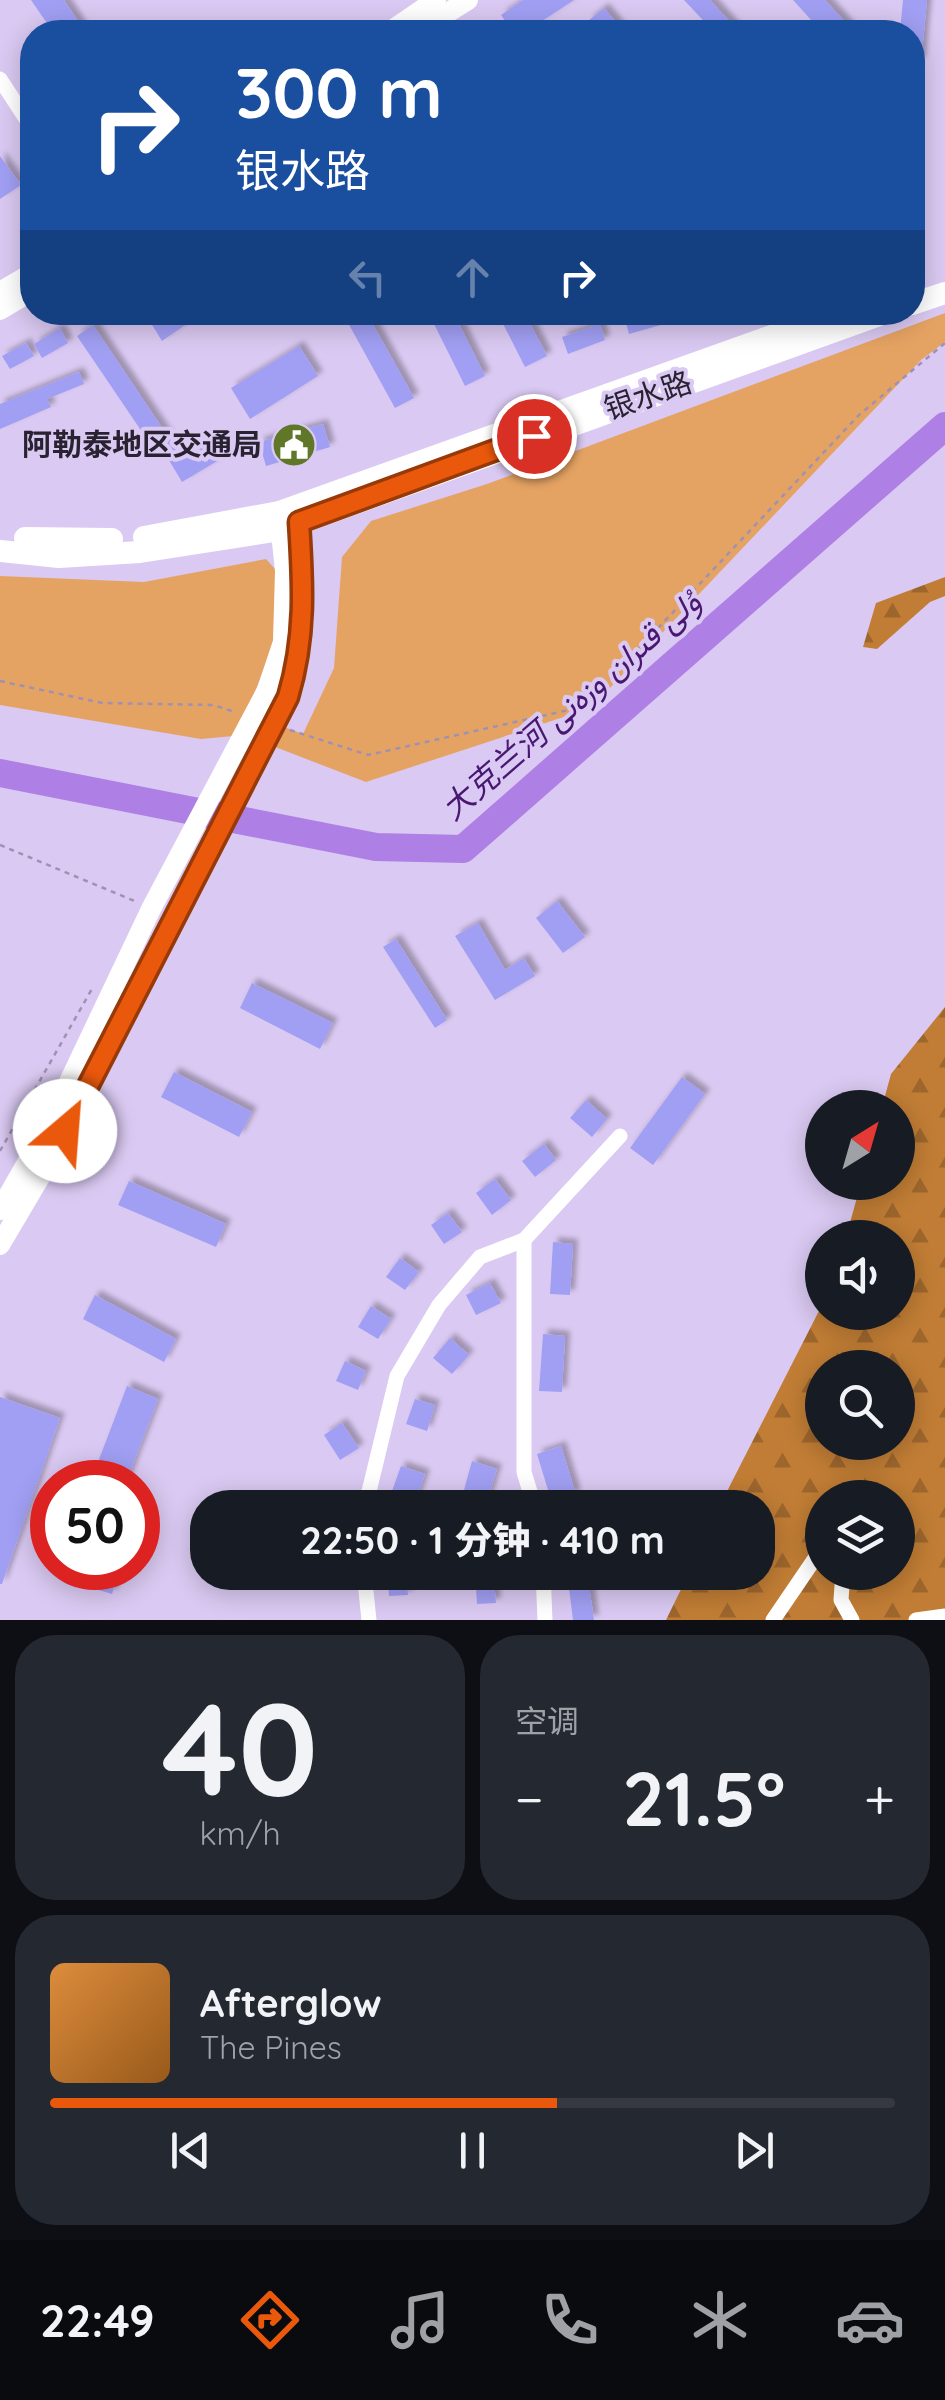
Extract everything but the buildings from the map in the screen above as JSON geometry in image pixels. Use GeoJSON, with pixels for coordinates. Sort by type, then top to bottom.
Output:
{"type":"FeatureCollection","features":[{"type":"Feature","properties":{"kind":"highway","name":"银水路"},"geometry":{"type":"LineString","coordinates":[[0,536],[51,541],[144,537],[289,517],[804,325]]}},
{"type":"Feature","properties":{"kind":"highway","name":"银水路"},"geometry":{"type":"LineString","coordinates":[[0,551],[59,557],[140,552],[289,517],[850,325]]}},
{"type":"Feature","properties":{"kind":"main road"},"geometry":{"type":"LineString","coordinates":[[410,20],[438,4],[468,0]]}},
{"type":"Feature","properties":{"kind":"main road"},"geometry":{"type":"LineString","coordinates":[[0,1210],[48,1126],[151,909],[266,690],[282,642],[289,517]]}},
{"type":"Feature","properties":{"kind":"main road"},"geometry":{"type":"LineString","coordinates":[[0,1245],[41,1178],[288,697],[300,656],[306,610],[289,517]]}},
{"type":"Feature","properties":{"kind":"street"},"geometry":{"type":"LineString","coordinates":[[0,79],[20,110]]}},
{"type":"Feature","properties":{"kind":"street"},"geometry":{"type":"LineString","coordinates":[[369,1490],[397,1376],[439,1305],[480,1258],[524,1240],[620,1136]]}},
{"type":"Feature","properties":{"kind":"street"},"geometry":{"type":"LineString","coordinates":[[524,1240],[524,1472],[530,1490]]}},
{"type":"Feature","properties":{"kind":"street"},"geometry":{"type":"LineString","coordinates":[[773,1620],[805,1573]]}},
{"type":"Feature","properties":{"kind":"street"},"geometry":{"type":"LineString","coordinates":[[366,1590],[368,1620]]}},
{"type":"Feature","properties":{"kind":"street"},"geometry":{"type":"LineString","coordinates":[[544,1590],[545,1620]]}},
{"type":"Feature","properties":{"kind":"street"},"geometry":{"type":"LineString","coordinates":[[842,1590],[841,1600],[852,1620]]}},
{"type":"Feature","properties":{"kind":"street"},"geometry":{"type":"LineString","coordinates":[[916,1620],[945,1616]]}},
{"type":"Feature","properties":{"kind":"path"},"geometry":{"type":"LineString","coordinates":[[282,727],[368,754],[583,703],[859,415],[945,343]]}},
{"type":"Feature","properties":{"kind":"path"},"geometry":{"type":"LineString","coordinates":[[0,681],[102,703],[213,705],[247,716]]}},
{"type":"Feature","properties":{"kind":"path"},"geometry":{"type":"LineString","coordinates":[[0,845],[83,876],[151,909]]}},
{"type":"Feature","properties":{"kind":"path"},"geometry":{"type":"LineString","coordinates":[[0,1150],[99,976]]}},
{"type":"Feature","properties":{"kind":"green space"},"geometry":{"type":"Polygon","coordinates":[[[945,577],[945,596],[930,602],[877,649],[863,647],[876,603],[945,577]]]}},
{"type":"Feature","properties":{"kind":"green space"},"geometry":{"type":"Polygon","coordinates":[[[945,1007],[945,1620],[666,1620],[681,1590],[775,1590],[775,1490],[728,1490],[809,1330],[915,1330],[915,1220],[851,1220],[856,1200],[915,1200],[915,1090],[887,1090],[891,1074],[945,1007]]]}},
{"type":"Feature","properties":{"kind":"shaded area"},"geometry":{"type":"Polygon","coordinates":[[[945,313],[945,342],[921,360],[591,708],[366,782],[244,735],[201,739],[0,705],[0,576],[144,582],[266,559],[276,570],[273,644],[247,713],[303,734],[334,668],[342,557],[371,521],[487,484],[913,325],[925,325],[925,320],[945,313]]]}},
{"type":"Feature","properties":{"kind":"waterway","name":"大克兰河 ۇلى قىران وزەنى"},"geometry":{"type":"LineString","coordinates":[[0,773],[376,847],[463,849],[945,426]]}},
{"type":"Feature","properties":{"kind":"place","name":"阿勒泰地区交通局"},"geometry":{"type":"Point","coordinates":[294,445]}},
{"type":"Feature","properties":{"kind":"route"},"geometry":{"type":"LineString","coordinates":[[65,1131],[288,697],[300,656],[306,610],[299,522],[534,436]]}}]}
